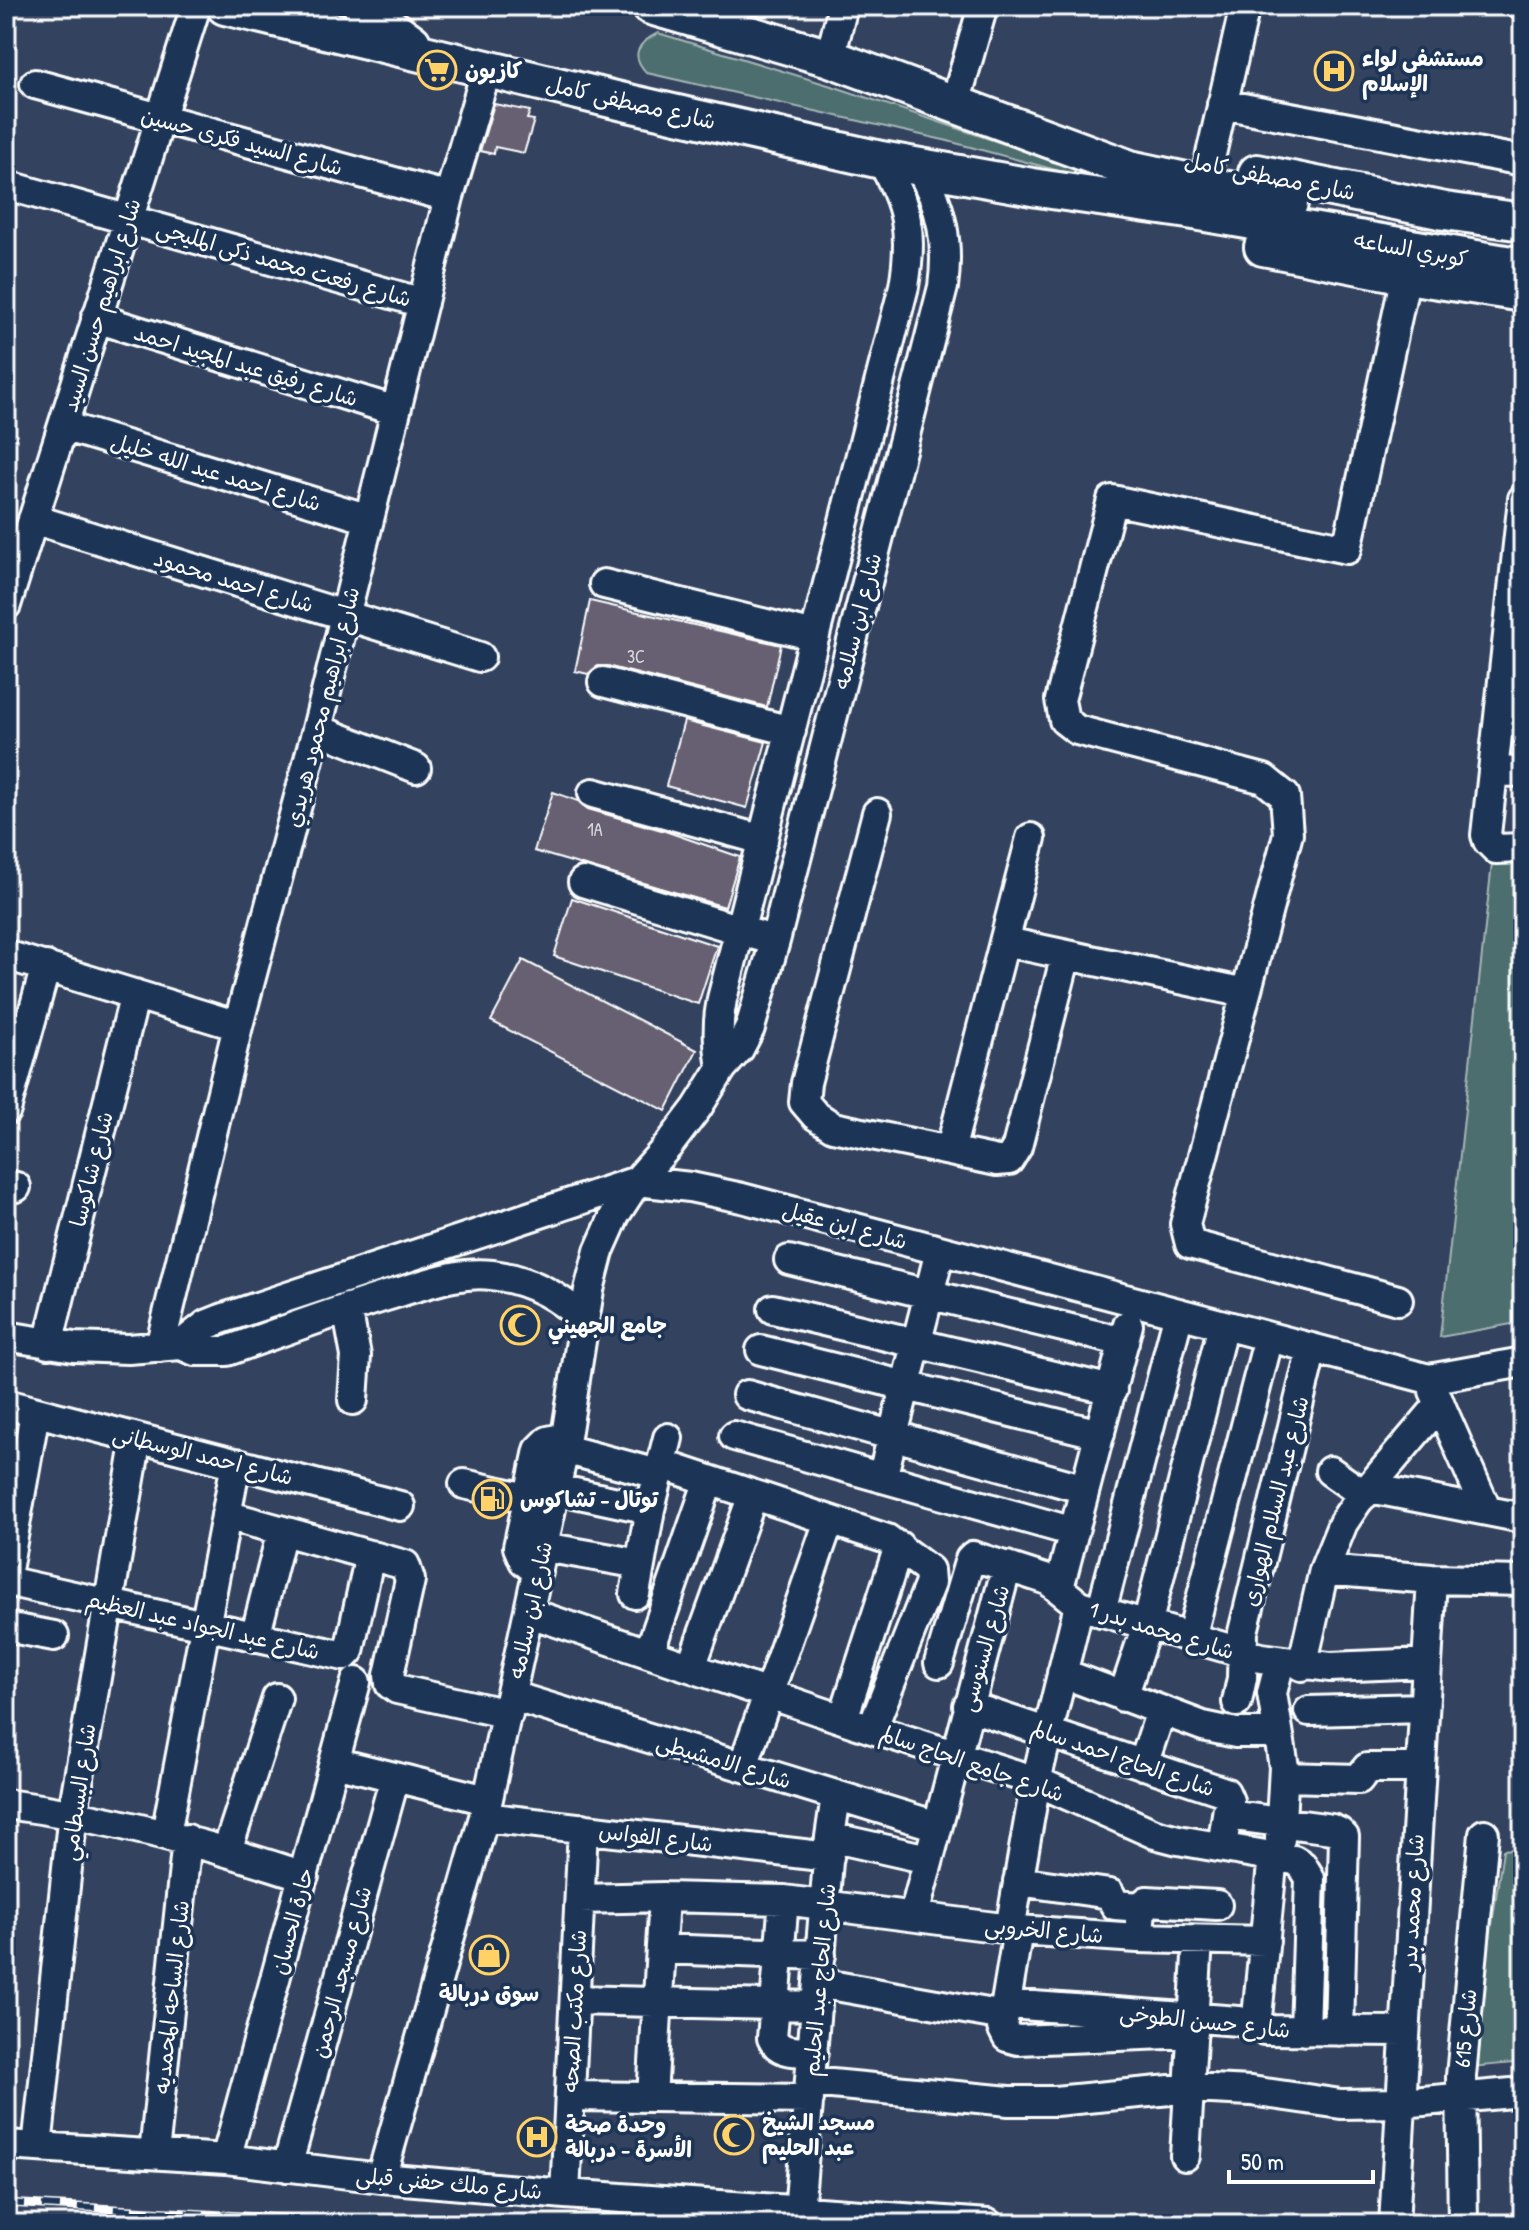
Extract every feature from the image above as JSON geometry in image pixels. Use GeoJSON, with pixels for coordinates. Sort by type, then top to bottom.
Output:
{"type":"FeatureCollection","features":[{"type":"Feature","properties":{"kind":"main road","name":"شارع مصطفى كامل"},"geometry":{"type":"LineString","coordinates":[[225,6],[881,160],[1038,188],[1302,217]]}},
{"type":"Feature","properties":{"kind":"main road"},"geometry":{"type":"LineString","coordinates":[[362,6],[426,54]]}},
{"type":"Feature","properties":{"kind":"main road","name":"شارع مصطفى كامل"},"geometry":{"type":"LineString","coordinates":[[651,6],[726,16],[830,58],[1130,169],[1302,217]]}},
{"type":"Feature","properties":{"kind":"main road","name":"شارع مصطفى كامل"},"geometry":{"type":"LineString","coordinates":[[1017,128],[1445,211],[1523,222]]}},
{"type":"Feature","properties":{"kind":"main road","name":"شارع مصطفى كامل"},"geometry":{"type":"LineString","coordinates":[[1038,188],[1165,228],[1406,275],[1523,293]]}},
{"type":"Feature","properties":{"kind":"main road","name":"كوبري الساعه"},"geometry":{"type":"LineString","coordinates":[[1302,217],[1523,243]]}},
{"type":"Feature","properties":{"kind":"main road","name":"كوبري الساعه"},"geometry":{"type":"LineString","coordinates":[[1302,217],[1523,267]]}},
{"type":"Feature","properties":{"kind":"street","name":"شارع ابراهيم حسن السيد"},"geometry":{"type":"LineString","coordinates":[[6,605],[196,6]]}},
{"type":"Feature","properties":{"kind":"street"},"geometry":{"type":"LineString","coordinates":[[830,58],[843,6]]}},
{"type":"Feature","properties":{"kind":"street"},"geometry":{"type":"LineString","coordinates":[[1209,163],[1245,6]]}},
{"type":"Feature","properties":{"kind":"street"},"geometry":{"type":"LineString","coordinates":[[955,104],[994,9]]}},
{"type":"Feature","properties":{"kind":"street","name":"شارع ابراهيم محمود هريدي"},"geometry":{"type":"LineString","coordinates":[[170,1346],[238,1026],[317,729],[449,197],[487,68]]}},
{"type":"Feature","properties":{"kind":"street","name":"شارع السيد فكرى حسين"},"geometry":{"type":"LineString","coordinates":[[35,84],[449,197]]}},
{"type":"Feature","properties":{"kind":"street"},"geometry":{"type":"LineString","coordinates":[[1222,104],[1523,161]]}},
{"type":"Feature","properties":{"kind":"street","name":"شارع ابن سلامه"},"geometry":{"type":"LineString","coordinates":[[722,1068],[718,1022],[910,253],[908,220],[898,188],[881,160]]}},
{"type":"Feature","properties":{"kind":"street","name":"شارع ابن سلامه"},"geometry":{"type":"LineString","coordinates":[[381,2178],[486,1808],[541,1560],[546,1497],[539,1450],[548,1441],[565,1443],[584,1320],[599,1251],[615,1215],[637,1181],[697,1108],[722,1068],[739,1049],[750,1028],[775,941],[943,287],[945,233],[936,198],[919,167]]}},
{"type":"Feature","properties":{"kind":"street","name":"شارع رفعت محمد ذكى المليجى"},"geometry":{"type":"LineString","coordinates":[[6,185],[423,303]]}},
{"type":"Feature","properties":{"kind":"street"},"geometry":{"type":"LineString","coordinates":[[1398,1300],[1190,1244],[1185,1224],[1288,834],[1285,796],[1264,779],[1077,730],[1064,720],[1060,700],[1112,500],[1347,549],[1406,275]]}},
{"type":"Feature","properties":{"kind":"street","name":"شارع رفيق عبد المجيد احمد"},"geometry":{"type":"LineString","coordinates":[[96,318],[396,411]]}},
{"type":"Feature","properties":{"kind":"street","name":"شارع احمد عبد الله خليل"},"geometry":{"type":"LineString","coordinates":[[63,426],[369,519]]}},
{"type":"Feature","properties":{"kind":"street"},"geometry":{"type":"LineString","coordinates":[[1523,499],[1511,722],[1494,771],[1486,835],[1496,849],[1523,848]]}},
{"type":"Feature","properties":{"kind":"street","name":"شارع احمد محمود"},"geometry":{"type":"LineString","coordinates":[[33,519],[480,657]]}},
{"type":"Feature","properties":{"kind":"street"},"geometry":{"type":"LineString","coordinates":[[604,584],[815,636]]}},
{"type":"Feature","properties":{"kind":"street"},"geometry":{"type":"LineString","coordinates":[[603,682],[791,731]]}},
{"type":"Feature","properties":{"kind":"street"},"geometry":{"type":"LineString","coordinates":[[317,729],[416,768]]}},
{"type":"Feature","properties":{"kind":"street"},"geometry":{"type":"LineString","coordinates":[[1494,771],[1523,772]]}},
{"type":"Feature","properties":{"kind":"street"},"geometry":{"type":"LineString","coordinates":[[593,793],[763,840]]}},
{"type":"Feature","properties":{"kind":"street"},"geometry":{"type":"LineString","coordinates":[[877,813],[806,1083],[804,1102],[815,1115],[833,1127],[997,1161],[1009,1160],[1017,1147],[1066,955]]}},
{"type":"Feature","properties":{"kind":"street"},"geometry":{"type":"LineString","coordinates":[[950,1151],[1031,838]]}},
{"type":"Feature","properties":{"kind":"street"},"geometry":{"type":"LineString","coordinates":[[583,882],[775,941]]}},
{"type":"Feature","properties":{"kind":"street"},"geometry":{"type":"LineString","coordinates":[[1006,942],[1246,993]]}},
{"type":"Feature","properties":{"kind":"street"},"geometry":{"type":"LineString","coordinates":[[6,955],[238,1026]]}},
{"type":"Feature","properties":{"kind":"street"},"geometry":{"type":"LineString","coordinates":[[6,1110],[46,966]]}},
{"type":"Feature","properties":{"kind":"street","name":"شارع شاكوسا"},"geometry":{"type":"LineString","coordinates":[[48,1344],[135,994]]}},
{"type":"Feature","properties":{"kind":"street","name":"شارع ابن عقيل"},"geometry":{"type":"LineString","coordinates":[[170,1346],[221,1319],[637,1181],[717,1191],[1312,1348],[1435,1392],[1523,1362]]}},
{"type":"Feature","properties":{"kind":"street"},"geometry":{"type":"LineString","coordinates":[[882,1478],[940,1251]]}},
{"type":"Feature","properties":{"kind":"street"},"geometry":{"type":"LineString","coordinates":[[789,1260],[1124,1342]]}},
{"type":"Feature","properties":{"kind":"street"},"geometry":{"type":"LineString","coordinates":[[6,1336],[101,1349],[170,1346],[211,1353],[227,1351],[347,1308],[447,1278],[490,1275],[510,1278],[551,1293],[584,1320]]}},
{"type":"Feature","properties":{"kind":"street"},"geometry":{"type":"LineString","coordinates":[[1080,1601],[1074,1532],[1135,1302]]}},
{"type":"Feature","properties":{"kind":"street"},"geometry":{"type":"LineString","coordinates":[[347,1308],[356,1356],[353,1400]]}},
{"type":"Feature","properties":{"kind":"street"},"geometry":{"type":"LineString","coordinates":[[773,1309],[1112,1390]]}},
{"type":"Feature","properties":{"kind":"street"},"geometry":{"type":"LineString","coordinates":[[575,2000],[775,2004],[818,1995],[1005,2010],[1018,1881],[1036,1781],[1062,1673],[1080,1601],[1179,1313]]}},
{"type":"Feature","properties":{"kind":"street"},"geometry":{"type":"LineString","coordinates":[[1123,1697],[1147,1625],[1223,1325]]}},
{"type":"Feature","properties":{"kind":"street"},"geometry":{"type":"LineString","coordinates":[[1191,1638],[1269,1337]]}},
{"type":"Feature","properties":{"kind":"street","name":"شارع عبد السلام الهوارى"},"geometry":{"type":"LineString","coordinates":[[1237,1702],[1246,1622],[1312,1348]]}},
{"type":"Feature","properties":{"kind":"street"},"geometry":{"type":"LineString","coordinates":[[761,1350],[1100,1434]]}},
{"type":"Feature","properties":{"kind":"street"},"geometry":{"type":"LineString","coordinates":[[1256,2027],[1285,1777],[1272,1693],[1291,1664],[1343,1523],[1435,1392]]}},
{"type":"Feature","properties":{"kind":"street"},"geometry":{"type":"LineString","coordinates":[[1435,1392],[1487,1511]]}},
{"type":"Feature","properties":{"kind":"street"},"geometry":{"type":"LineString","coordinates":[[747,1395],[1085,1489]]}},
{"type":"Feature","properties":{"kind":"street","name":"شارع احمد الوسطانى"},"geometry":{"type":"LineString","coordinates":[[6,1404],[400,1506]]}},
{"type":"Feature","properties":{"kind":"street"},"geometry":{"type":"LineString","coordinates":[[6,1579],[35,1412]]}},
{"type":"Feature","properties":{"kind":"street"},"geometry":{"type":"LineString","coordinates":[[734,1436],[1074,1532]]}},
{"type":"Feature","properties":{"kind":"street","name":"شارع البسطامي"},"geometry":{"type":"LineString","coordinates":[[37,2147],[73,1812],[137,1438]]}},
{"type":"Feature","properties":{"kind":"street"},"geometry":{"type":"LineString","coordinates":[[565,1443],[663,1459],[709,1480],[887,1539],[929,1570],[930,1583],[872,1729]]}},
{"type":"Feature","properties":{"kind":"street"},"geometry":{"type":"LineString","coordinates":[[635,1594],[650,1509],[663,1459]]}},
{"type":"Feature","properties":{"kind":"street","name":"شارع الساحه المحمديه"},"geometry":{"type":"LineString","coordinates":[[154,2154],[177,1837],[205,1625],[236,1463]]}},
{"type":"Feature","properties":{"kind":"street"},"geometry":{"type":"LineString","coordinates":[[1330,1471],[1367,1491],[1523,1518]]}},
{"type":"Feature","properties":{"kind":"street"},"geometry":{"type":"LineString","coordinates":[[649,1653],[709,1480]]}},
{"type":"Feature","properties":{"kind":"street"},"geometry":{"type":"LineString","coordinates":[[464,1484],[650,1509]]}},
{"type":"Feature","properties":{"kind":"street"},"geometry":{"type":"LineString","coordinates":[[691,1667],[753,1495]]}},
{"type":"Feature","properties":{"kind":"street"},"geometry":{"type":"LineString","coordinates":[[226,1515],[382,1558]]}},
{"type":"Feature","properties":{"kind":"street"},"geometry":{"type":"LineString","coordinates":[[743,1766],[829,1521]]}},
{"type":"Feature","properties":{"kind":"street"},"geometry":{"type":"LineString","coordinates":[[255,1637],[282,1531]]}},
{"type":"Feature","properties":{"kind":"street"},"geometry":{"type":"LineString","coordinates":[[843,1719],[899,1546]]}},
{"type":"Feature","properties":{"kind":"street","name":"شارع محمد بدر 1"},"geometry":{"type":"LineString","coordinates":[[939,1663],[970,1559],[977,1556],[1048,1580],[1080,1601],[1242,1654],[1291,1664],[1330,1667],[1427,1663]]}},
{"type":"Feature","properties":{"kind":"street","name":"شارع عبد الجواد عبد العظيم"},"geometry":{"type":"LineString","coordinates":[[6,1579],[341,1656],[346,1655],[382,1558]]}},
{"type":"Feature","properties":{"kind":"street","name":"شارع الامشيطى"},"geometry":{"type":"LineString","coordinates":[[382,1558],[405,1565],[410,1580],[389,1675],[390,1684],[397,1689],[510,1705],[743,1766],[937,1826]]}},
{"type":"Feature","properties":{"kind":"street"},"geometry":{"type":"LineString","coordinates":[[541,1560],[640,1564]]}},
{"type":"Feature","properties":{"kind":"street","name":"شارع السنوسى"},"geometry":{"type":"LineString","coordinates":[[914,1915],[1007,1566]]}},
{"type":"Feature","properties":{"kind":"street"},"geometry":{"type":"LineString","coordinates":[[1324,1570],[1432,1579],[1523,1581]]}},
{"type":"Feature","properties":{"kind":"street","name":"شارع محمد بدر"},"geometry":{"type":"LineString","coordinates":[[1394,2224],[1432,1579]]}},
{"type":"Feature","properties":{"kind":"street","name":"شارع جامع الحاج سالم"},"geometry":{"type":"LineString","coordinates":[[530,1613],[1036,1781],[1155,1834],[1294,1860],[1302,1865],[1310,1878],[1305,2031]]}},
{"type":"Feature","properties":{"kind":"street"},"geometry":{"type":"LineString","coordinates":[[6,1627],[54,1636]]}},
{"type":"Feature","properties":{"kind":"street"},"geometry":{"type":"LineString","coordinates":[[1062,1673],[1219,1730],[1278,1733]]}},
{"type":"Feature","properties":{"kind":"street","name":"حارة الحسان"},"geometry":{"type":"LineString","coordinates":[[226,2159],[356,1682]]}},
{"type":"Feature","properties":{"kind":"street"},"geometry":{"type":"LineString","coordinates":[[227,1851],[277,1698]]}},
{"type":"Feature","properties":{"kind":"street","name":"شارع الحاج احمد سالم"},"geometry":{"type":"LineString","coordinates":[[968,1706],[1225,1792],[1229,1801],[1222,1847]]}},
{"type":"Feature","properties":{"kind":"street"},"geometry":{"type":"LineString","coordinates":[[1309,1711],[1424,1708]]}},
{"type":"Feature","properties":{"kind":"street"},"geometry":{"type":"LineString","coordinates":[[1143,1765],[1161,1711]]}},
{"type":"Feature","properties":{"kind":"street","name":"شارع الفواس"},"geometry":{"type":"LineString","coordinates":[[334,1762],[395,1777],[486,1808],[583,1828],[829,1847],[928,1859]]}},
{"type":"Feature","properties":{"kind":"street"},"geometry":{"type":"LineString","coordinates":[[1285,1777],[1356,1780],[1367,1768],[1420,1768]]}},
{"type":"Feature","properties":{"kind":"street","name":"شارع مسجد الرحمن"},"geometry":{"type":"LineString","coordinates":[[287,2167],[395,1777]]}},
{"type":"Feature","properties":{"kind":"street","name":"شارع الحاج عبد الحليم"},"geometry":{"type":"LineString","coordinates":[[799,2212],[829,1847],[836,1796]]}},
{"type":"Feature","properties":{"kind":"street"},"geometry":{"type":"LineString","coordinates":[[6,1804],[73,1812],[177,1837],[304,1876]]}},
{"type":"Feature","properties":{"kind":"street"},"geometry":{"type":"LineString","coordinates":[[1227,1815],[1332,1829],[1344,1837],[1339,2031]]}},
{"type":"Feature","properties":{"kind":"street","name":"شارع مكتب الصحه"},"geometry":{"type":"LineString","coordinates":[[565,2194],[583,1828]]}},
{"type":"Feature","properties":{"kind":"street","name":"شارع 615"},"geometry":{"type":"LineString","coordinates":[[1463,2224],[1460,2096],[1484,1834]]}},
{"type":"Feature","properties":{"kind":"street"},"geometry":{"type":"LineString","coordinates":[[1018,1881],[1110,1894],[1115,1905],[1141,1907]]}},
{"type":"Feature","properties":{"kind":"street"},"geometry":{"type":"LineString","coordinates":[[652,2097],[664,1897]]}},
{"type":"Feature","properties":{"kind":"street","name":"شارع الخروبى"},"geometry":{"type":"LineString","coordinates":[[580,1899],[664,1897],[784,1900],[1014,1930],[1138,1938],[1265,1941]]}},
{"type":"Feature","properties":{"kind":"street"},"geometry":{"type":"LineString","coordinates":[[784,1900],[772,2038],[783,2050],[813,2052]]}},
{"type":"Feature","properties":{"kind":"street"},"geometry":{"type":"LineString","coordinates":[[1138,1938],[1143,1903],[1151,1900],[1217,1905]]}},
{"type":"Feature","properties":{"kind":"street"},"geometry":{"type":"LineString","coordinates":[[1185,2156],[1198,1940]]}},
{"type":"Feature","properties":{"kind":"street"},"geometry":{"type":"LineString","coordinates":[[661,1949],[821,1955]]}},
{"type":"Feature","properties":{"kind":"street","name":"شارع حسن الطوخى"},"geometry":{"type":"LineString","coordinates":[[1005,2010],[1003,2032],[1012,2040],[1239,2021],[1264,2030],[1405,2031]]}},
{"type":"Feature","properties":{"kind":"street"},"geometry":{"type":"LineString","coordinates":[[570,2096],[652,2097],[810,2091],[1055,2101],[1191,2088],[1251,2091],[1341,2104],[1401,2103],[1523,2092]]}},
{"type":"Feature","properties":{"kind":"street","name":"شارع ملك حفنى قبلى"},"geometry":{"type":"LineString","coordinates":[[6,2145],[226,2159],[381,2178],[565,2194],[988,2224]]}},
{"type":"Feature","properties":{"kind":"green space"},"geometry":{"type":"Polygon","coordinates":[[[658,33],[838,88],[1084,171],[1085,174],[1082,177],[948,141],[647,73],[638,61],[638,50],[658,33]]]}},
{"type":"Feature","properties":{"kind":"green space"},"geometry":{"type":"Polygon","coordinates":[[[1523,860],[1523,1322],[1440,1337],[1492,863],[1523,860]]]}},
{"type":"Feature","properties":{"kind":"green space"},"geometry":{"type":"Polygon","coordinates":[[[1523,1848],[1523,2062],[1471,2067],[1503,1850],[1523,1848]]]}},
{"type":"Feature","properties":{"kind":"building"},"geometry":{"type":"Polygon","coordinates":[[[494,104],[530,111],[527,119],[534,120],[524,153],[495,147],[494,154],[480,151],[494,104]]]}},
{"type":"Feature","properties":{"kind":"building"},"geometry":{"type":"Polygon","coordinates":[[[590,601],[781,645],[767,707],[607,666],[598,666],[588,674],[575,671],[590,601]]]}},
{"type":"Feature","properties":{"kind":"building"},"geometry":{"type":"Polygon","coordinates":[[[684,721],[766,742],[747,808],[666,786],[684,721]]]}},
{"type":"Feature","properties":{"kind":"building"},"geometry":{"type":"Polygon","coordinates":[[[553,792],[578,801],[588,809],[740,857],[725,907],[534,851],[553,792]]]}},
{"type":"Feature","properties":{"kind":"building"},"geometry":{"type":"Polygon","coordinates":[[[572,898],[717,946],[698,1004],[554,956],[572,898]]]}},
{"type":"Feature","properties":{"kind":"building"},"geometry":{"type":"Polygon","coordinates":[[[523,960],[697,1050],[666,1111],[491,1021],[523,960]]]}},
{"type":"Feature","properties":{"kind":"railway"},"geometry":{"type":"LineString","coordinates":[[6,2203],[389,2224]]}},
{"type":"Feature","properties":{"kind":"place","name":"كازيون"},"geometry":{"type":"Point","coordinates":[437,70]}},
{"type":"Feature","properties":{"kind":"place","name":"مستشفى لواء الإسلام"},"geometry":{"type":"Point","coordinates":[1334,71]}},
{"type":"Feature","properties":{"kind":"place","name":"جامع الجهيني"},"geometry":{"type":"Point","coordinates":[520,1325]}},
{"type":"Feature","properties":{"kind":"place","name":"توتال - تشاكوس"},"geometry":{"type":"Point","coordinates":[492,1499]}},
{"type":"Feature","properties":{"kind":"place","name":"سوق دربالة"},"geometry":{"type":"Point","coordinates":[489,1955]}},
{"type":"Feature","properties":{"kind":"place","name":"مسجد الشيخ عبد الحليم"},"geometry":{"type":"Point","coordinates":[734,2135]}},
{"type":"Feature","properties":{"kind":"place","name":"وحدة صحة الأسرة - دربالة"},"geometry":{"type":"Point","coordinates":[537,2137]}}]}
